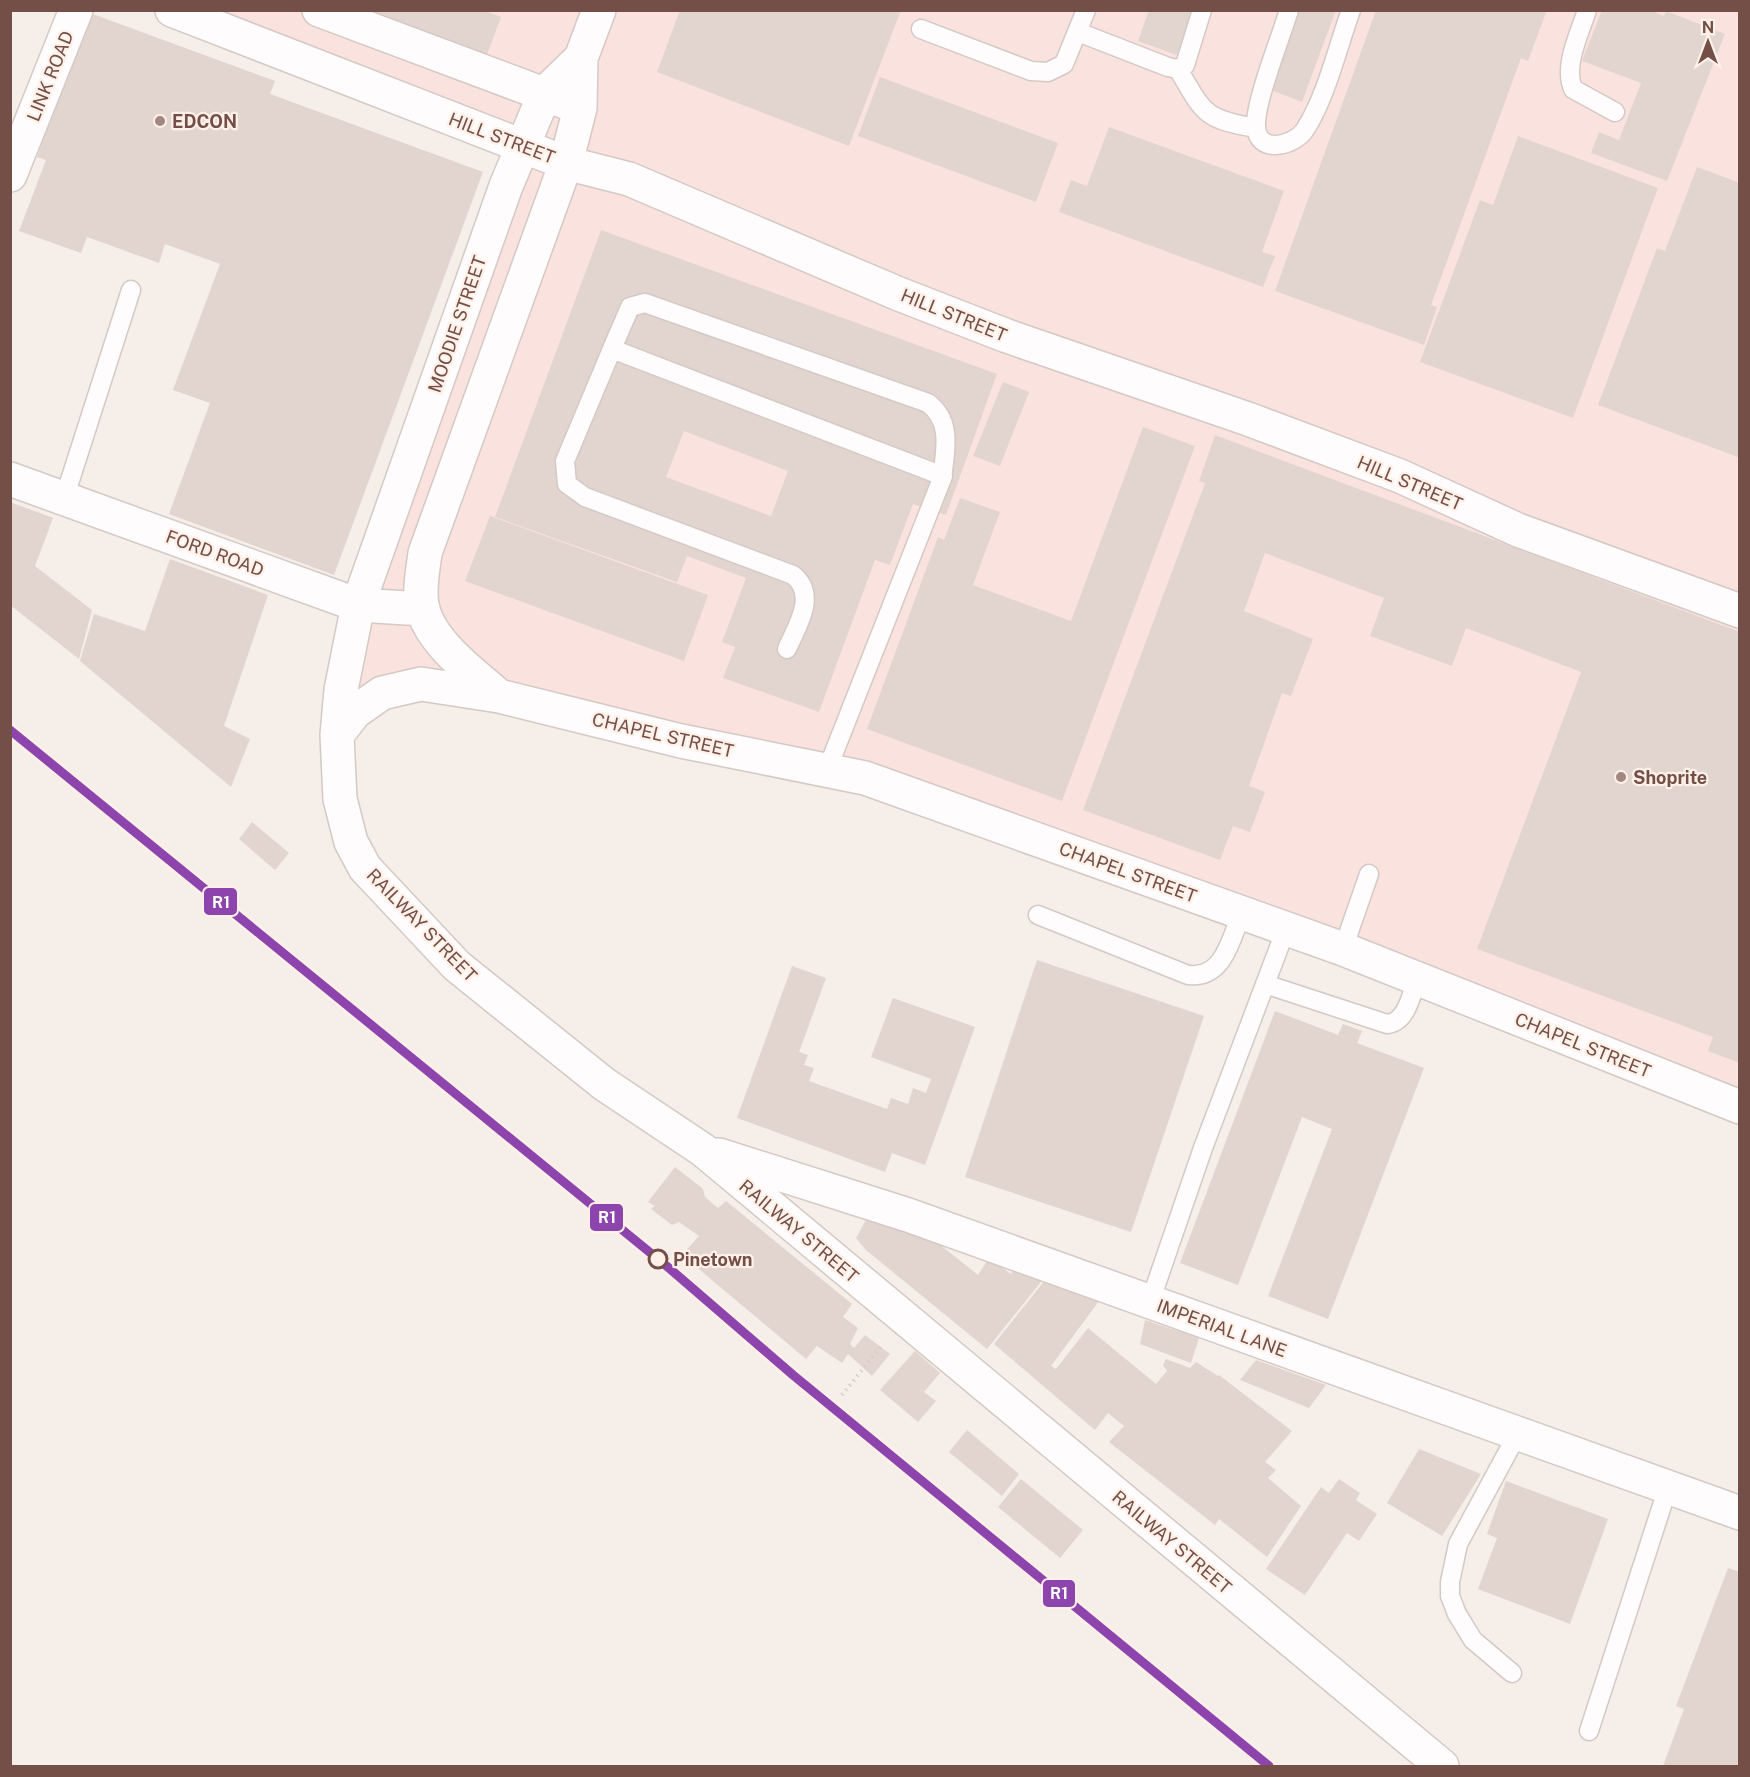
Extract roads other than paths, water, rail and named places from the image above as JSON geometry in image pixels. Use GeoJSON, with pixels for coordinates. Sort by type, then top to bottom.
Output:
{"type":"FeatureCollection","features":[{"type":"Feature","properties":{"kind":"street","name":"LINK ROAD"},"geometry":{"type":"LineString","coordinates":[[10,175],[76,10]]}},
{"type":"Feature","properties":{"kind":"street","name":"HILL STREET"},"geometry":{"type":"LineString","coordinates":[[172,10],[566,163],[629,179],[1007,336],[1400,476],[1518,530],[1740,611]]}},
{"type":"Feature","properties":{"kind":"street"},"geometry":{"type":"LineString","coordinates":[[319,10],[580,108]]}},
{"type":"Feature","properties":{"kind":"street","name":"MOODIE STREET"},"geometry":{"type":"LineString","coordinates":[[423,609],[424,562],[431,533],[566,163],[580,108],[581,58],[599,10]]}},
{"type":"Feature","properties":{"kind":"street","name":"MOODIE STREET"},"geometry":{"type":"LineString","coordinates":[[358,605],[506,186],[545,93],[581,58]]}},
{"type":"Feature","properties":{"kind":"street","name":"FORD ROAD"},"geometry":{"type":"LineString","coordinates":[[10,479],[358,605],[423,609]]}},
{"type":"Feature","properties":{"kind":"street","name":"RAILWAY STREET"},"geometry":{"type":"LineString","coordinates":[[358,605],[341,690],[337,735],[340,799],[351,843],[365,868],[389,895],[457,966],[604,1084],[703,1150],[1442,1767]]}},
{"type":"Feature","properties":{"kind":"street","name":"CHAPEL STREET"},"geometry":{"type":"LineString","coordinates":[[423,609],[437,636],[458,660],[499,696]]}},
{"type":"Feature","properties":{"kind":"street","name":"CHAPEL STREET"},"geometry":{"type":"LineString","coordinates":[[337,735],[365,703],[382,693],[421,684],[499,696],[681,741],[865,778],[1343,949],[1740,1107]]}},
{"type":"Feature","properties":{"kind":"street","name":"IMPERIAL LANE"},"geometry":{"type":"LineString","coordinates":[[703,1150],[908,1215],[1740,1513]]}},
{"type":"Feature","properties":{"kind":"lane"},"geometry":{"type":"LineString","coordinates":[[921,29],[1040,72],[1056,70],[1064,64],[1086,10]]}},
{"type":"Feature","properties":{"kind":"lane"},"geometry":{"type":"LineString","coordinates":[[1078,32],[1178,69],[1185,65],[1202,10]]}},
{"type":"Feature","properties":{"kind":"lane"},"geometry":{"type":"LineString","coordinates":[[1289,10],[1257,115],[1256,128],[1265,142],[1277,146],[1285,146],[1303,133],[1314,114],[1351,10]]}},
{"type":"Feature","properties":{"kind":"lane"},"geometry":{"type":"LineString","coordinates":[[1587,10],[1569,71],[1570,82],[1573,89],[1615,112]]}},
{"type":"Feature","properties":{"kind":"lane"},"geometry":{"type":"LineString","coordinates":[[1178,69],[1194,95],[1213,117],[1221,122],[1256,128]]}},
{"type":"Feature","properties":{"kind":"lane"},"geometry":{"type":"LineString","coordinates":[[64,499],[131,290]]}},
{"type":"Feature","properties":{"kind":"lane"},"geometry":{"type":"LineString","coordinates":[[787,649],[806,605],[804,587],[793,575],[585,497],[567,484],[564,473],[565,461],[630,307],[645,303],[928,403],[942,416],[945,428],[942,479],[827,770]]}},
{"type":"Feature","properties":{"kind":"lane"},"geometry":{"type":"LineString","coordinates":[[611,351],[944,476],[942,479]]}},
{"type":"Feature","properties":{"kind":"lane"},"geometry":{"type":"LineString","coordinates":[[1343,949],[1369,874]]}},
{"type":"Feature","properties":{"kind":"lane"},"geometry":{"type":"LineString","coordinates":[[1038,915],[1188,975],[1198,976],[1211,973],[1218,966],[1242,913]]}},
{"type":"Feature","properties":{"kind":"lane"},"geometry":{"type":"LineString","coordinates":[[1150,1302],[1203,1148],[1286,929]]}},
{"type":"Feature","properties":{"kind":"lane"},"geometry":{"type":"LineString","coordinates":[[1265,984],[1377,1023],[1387,1024],[1400,1020],[1417,979]]}},
{"type":"Feature","properties":{"kind":"lane"},"geometry":{"type":"LineString","coordinates":[[1512,1673],[1473,1640],[1456,1614],[1450,1596],[1450,1582],[1458,1544],[1518,1433]]}},
{"type":"Feature","properties":{"kind":"lane"},"geometry":{"type":"LineString","coordinates":[[1589,1731],[1668,1487]]}},
{"type":"Feature","properties":{"kind":"railway"},"geometry":{"type":"LineString","coordinates":[[10,730],[669,1268]]}},
{"type":"Feature","properties":{"kind":"place","name":"EDCON"},"geometry":{"type":"Point","coordinates":[160,121]}},
{"type":"Feature","properties":{"kind":"place","name":"Shoprite"},"geometry":{"type":"Point","coordinates":[1621,777]}},
{"type":"Feature","properties":{"kind":"place","name":"Pinetown"},"geometry":{"type":"Point","coordinates":[658,1259]}}]}
